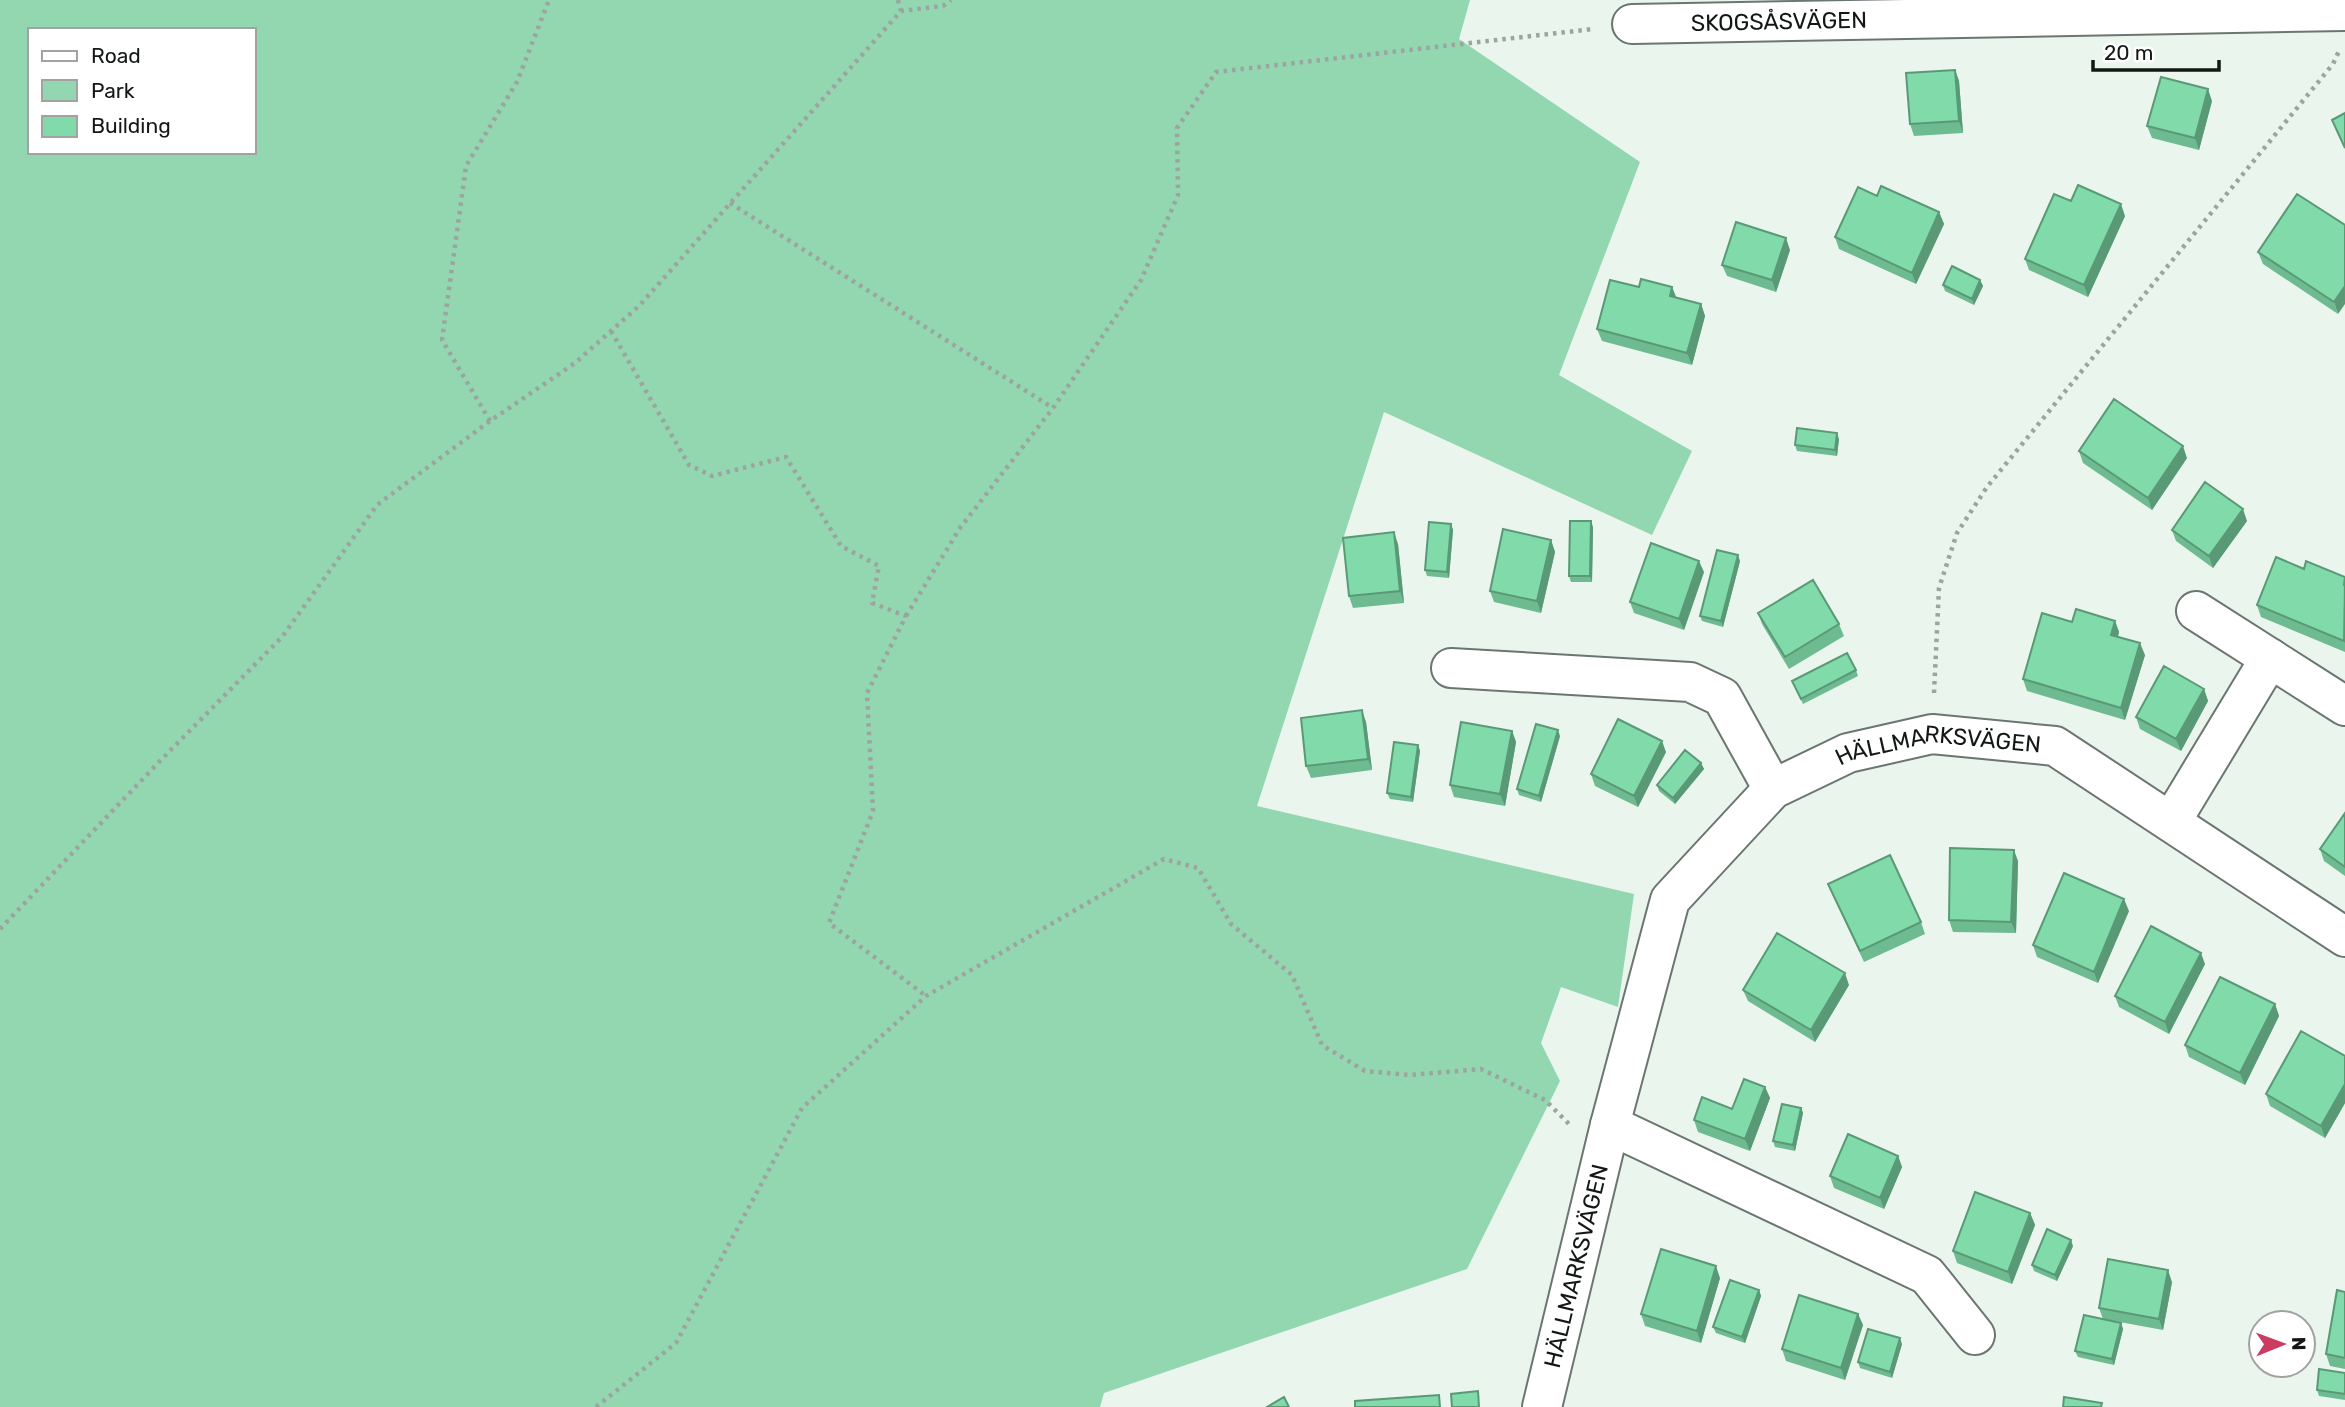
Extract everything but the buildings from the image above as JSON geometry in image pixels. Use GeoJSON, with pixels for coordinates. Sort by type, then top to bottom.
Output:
{"type":"FeatureCollection","features":[{"type":"Feature","properties":{"kind":"street","name":"SKOGSÅSVÄGEN"},"geometry":{"type":"LineString","coordinates":[[1632,24],[2345,11]]}},
{"type":"Feature","properties":{"kind":"street"},"geometry":{"type":"LineString","coordinates":[[2196,611],[2345,706]]}},
{"type":"Feature","properties":{"kind":"street"},"geometry":{"type":"LineString","coordinates":[[2171,822],[2270,658]]}},
{"type":"Feature","properties":{"kind":"street"},"geometry":{"type":"LineString","coordinates":[[1451,667],[1689,682],[1722,697],[1773,789]]}},
{"type":"Feature","properties":{"kind":"street","name":"HÄLLMARKSVÄGEN"},"geometry":{"type":"LineString","coordinates":[[1542,1407],[1606,1141],[1670,900],[1773,789],[1849,753],[1932,734],[2055,746],[2345,937]]}},
{"type":"Feature","properties":{"kind":"street"},"geometry":{"type":"LineString","coordinates":[[1606,1141],[1927,1275],[1975,1335]]}},
{"type":"Feature","properties":{"kind":"path"},"geometry":{"type":"LineString","coordinates":[[490,421],[442,340],[451,273],[466,166],[517,82],[549,0]]}},
{"type":"Feature","properties":{"kind":"path"},"geometry":{"type":"LineString","coordinates":[[898,0],[901,11]]}},
{"type":"Feature","properties":{"kind":"path"},"geometry":{"type":"LineString","coordinates":[[0,929],[282,637],[377,505],[490,421],[575,363],[639,306],[901,11],[943,6],[951,0]]}},
{"type":"Feature","properties":{"kind":"path"},"geometry":{"type":"LineString","coordinates":[[926,996],[829,923],[873,811],[867,693],[906,616],[960,528],[1053,408],[1141,280],[1178,195],[1177,128],[1216,72],[1632,24]]}},
{"type":"Feature","properties":{"kind":"path"},"geometry":{"type":"LineString","coordinates":[[1932,734],[1939,588],[1957,533],[1987,487],[2333,64],[2345,41]]}},
{"type":"Feature","properties":{"kind":"path"},"geometry":{"type":"LineString","coordinates":[[730,203],[1053,408]]}},
{"type":"Feature","properties":{"kind":"path"},"geometry":{"type":"LineString","coordinates":[[611,331],[689,465],[712,476],[786,457],[841,546],[880,566],[872,603],[906,616]]}},
{"type":"Feature","properties":{"kind":"path"},"geometry":{"type":"LineString","coordinates":[[596,1407],[677,1343],[802,1108],[926,996],[1164,859],[1198,868],[1231,924],[1292,975],[1322,1045],[1365,1070],[1410,1075],[1481,1069],[1545,1101],[1606,1141]]}},
{"type":"Feature","properties":{"kind":"green space"},"geometry":{"type":"Polygon","coordinates":[[[0,0],[1470,0],[1459,39],[1640,162],[1559,375],[1692,451],[1652,535],[1384,412],[1257,806],[1634,894],[1618,1007],[1561,987],[1541,1043],[1560,1081],[1467,1269],[1104,1393],[1100,1407],[0,1407],[0,0]]]}}]}
